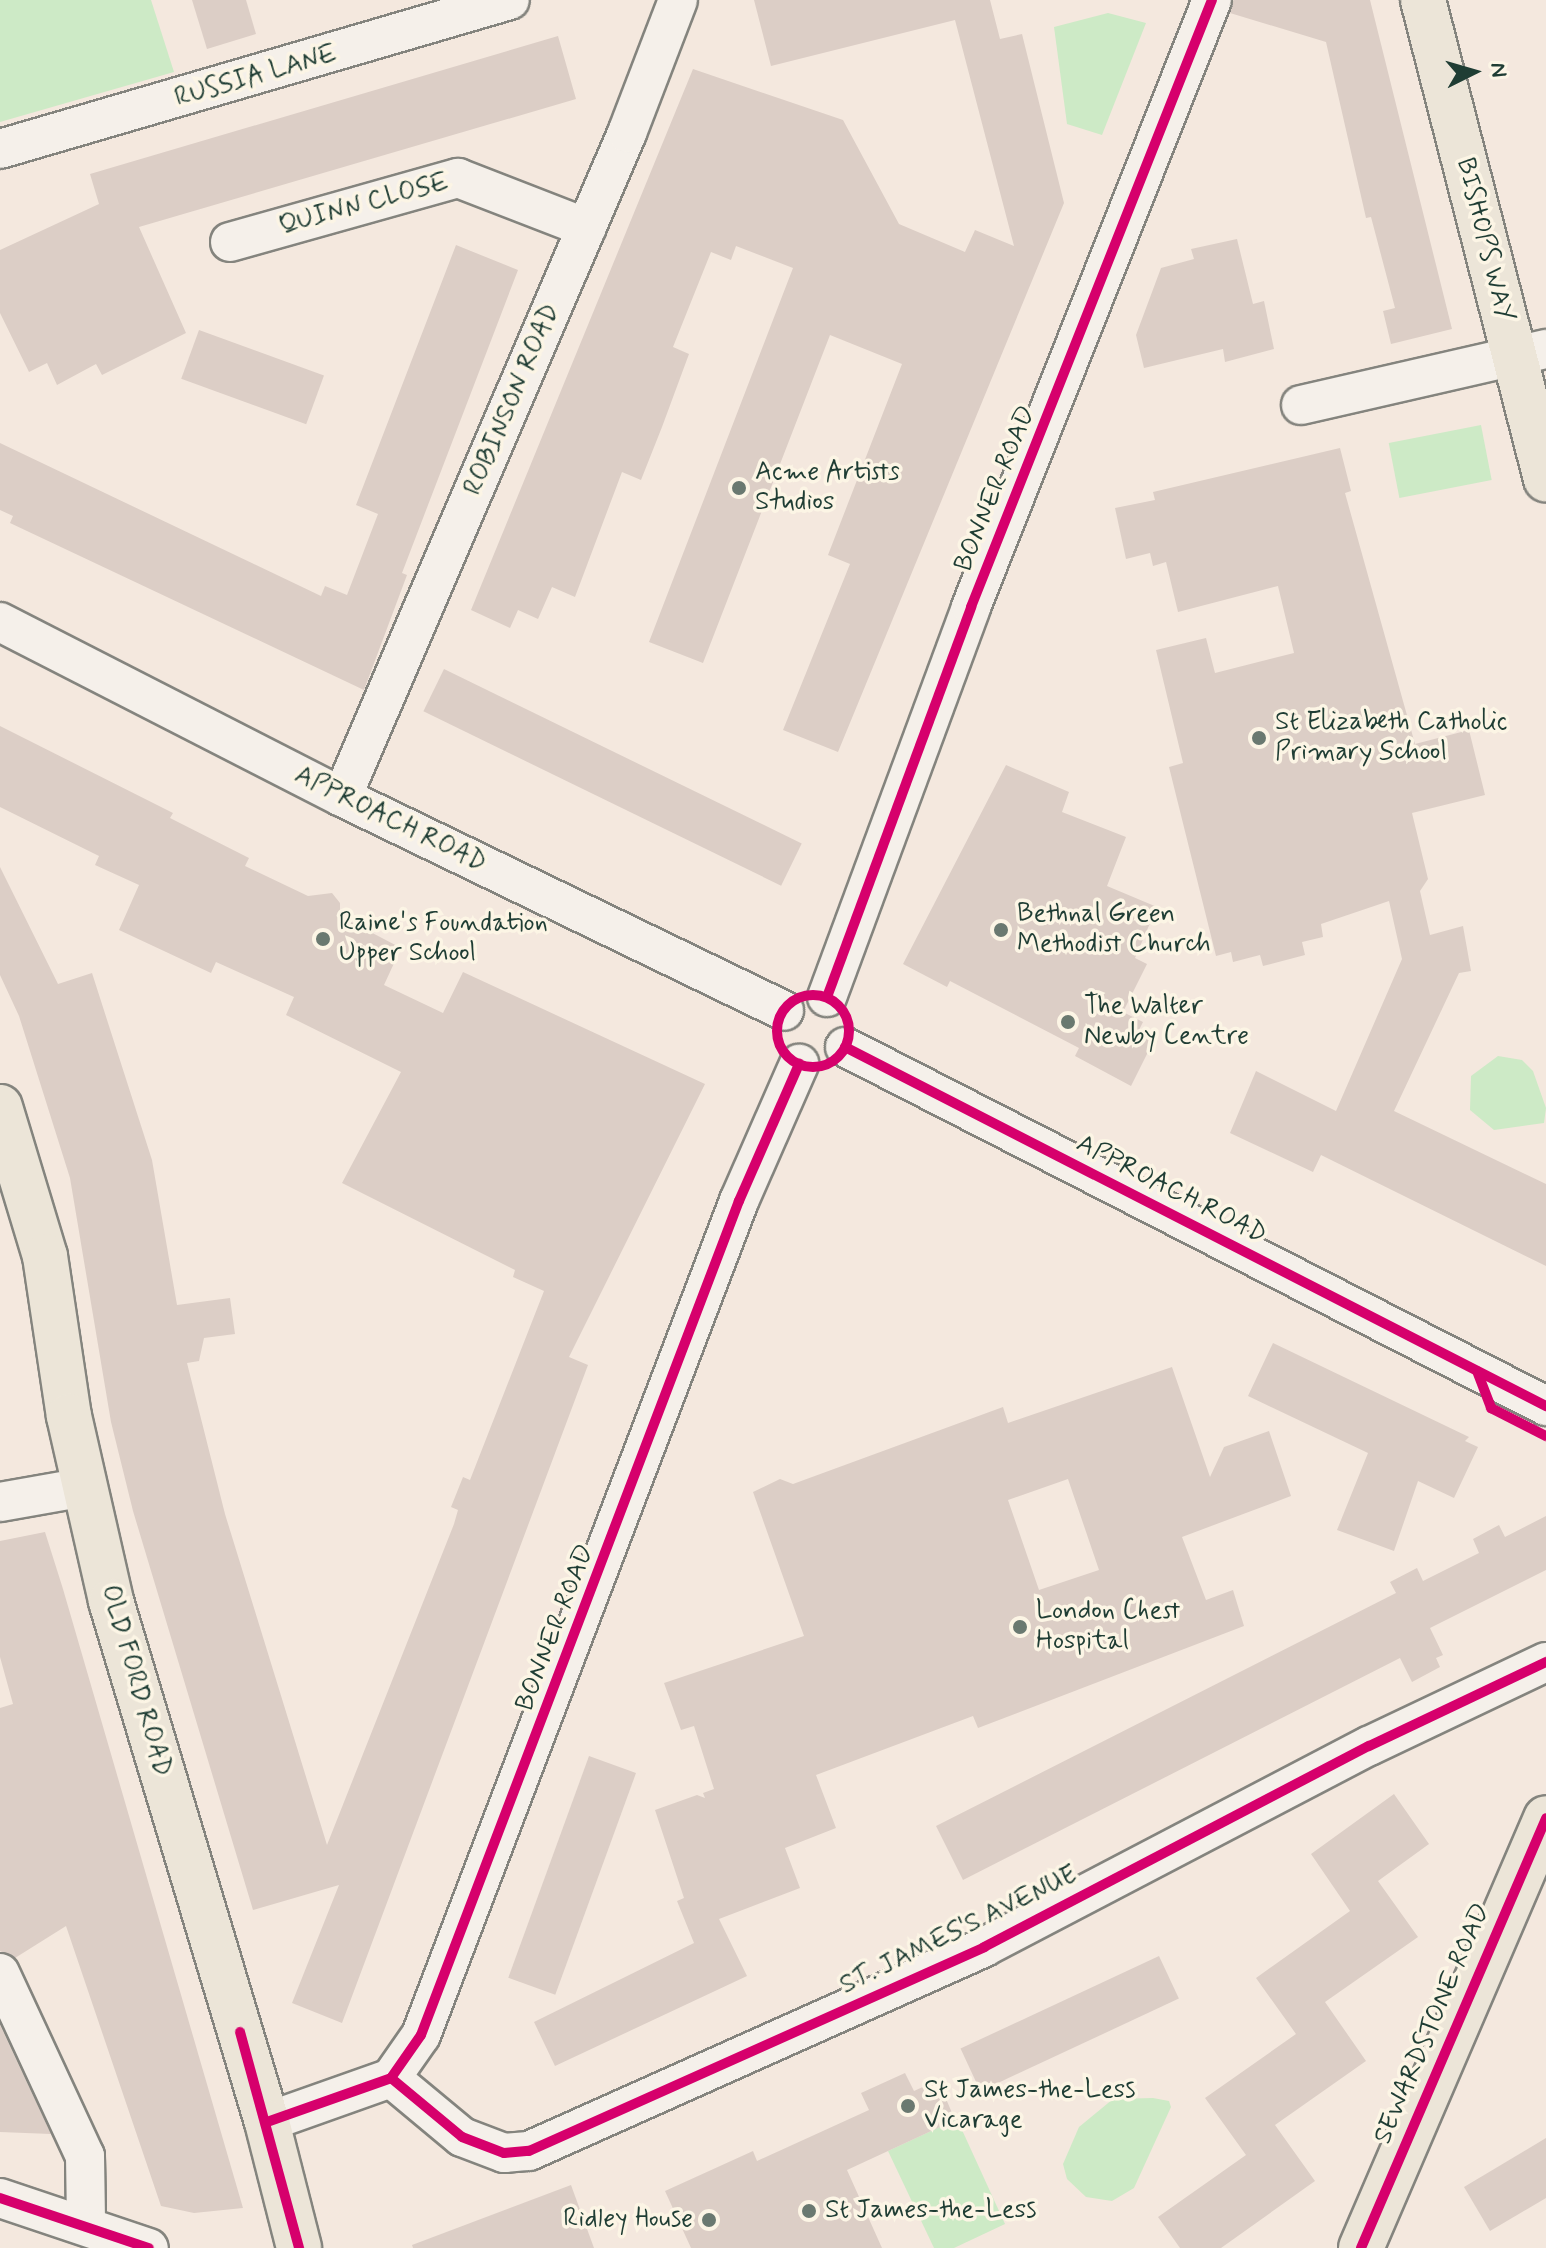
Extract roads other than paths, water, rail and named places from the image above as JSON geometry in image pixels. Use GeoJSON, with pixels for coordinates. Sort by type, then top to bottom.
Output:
{"type":"FeatureCollection","features":[{"type":"Feature","properties":{"kind":"main road","name":"BISHOPS WAY"},"geometry":{"type":"LineString","coordinates":[[1423,0],[1530,352],[1546,479]]}},
{"type":"Feature","properties":{"kind":"main road","name":"OLD FORD ROAD"},"geometry":{"type":"LineString","coordinates":[[0,1107],[45,1256],[85,1487],[111,1601],[267,2122],[292,2246]]}},
{"type":"Feature","properties":{"kind":"main road","name":"SEWARDSTONE ROAD"},"geometry":{"type":"LineString","coordinates":[[1361,2248],[1546,1818]]}},
{"type":"Feature","properties":{"kind":"street","name":"RUSSIA LANE"},"geometry":{"type":"LineString","coordinates":[[0,149],[510,0]]}},
{"type":"Feature","properties":{"kind":"street","name":"ROBINSON ROAD"},"geometry":{"type":"LineString","coordinates":[[342,797],[587,228],[678,0]]}},
{"type":"Feature","properties":{"kind":"street","name":"BONNER ROAD"},"geometry":{"type":"LineString","coordinates":[[827,997],[980,588],[1212,0]]}},
{"type":"Feature","properties":{"kind":"street","name":"QUINN CLOSE"},"geometry":{"type":"LineString","coordinates":[[230,242],[458,178],[587,228]]}},
{"type":"Feature","properties":{"kind":"street"},"geometry":{"type":"LineString","coordinates":[[1301,405],[1530,352]]}},
{"type":"Feature","properties":{"kind":"street","name":"APPROACH ROAD"},"geometry":{"type":"LineString","coordinates":[[0,622],[342,797],[784,1011]]}},
{"type":"Feature","properties":{"kind":"street"},"geometry":{"type":"LineString","coordinates":[[799,997],[827,997],[846,1015],[845,1047],[829,1063],[799,1064],[781,1045],[778,1025],[784,1011],[799,997]]}},
{"type":"Feature","properties":{"kind":"street","name":"APPROACH ROAD"},"geometry":{"type":"LineString","coordinates":[[845,1047],[1546,1406]]}},
{"type":"Feature","properties":{"kind":"street","name":"BONNER ROAD"},"geometry":{"type":"LineString","coordinates":[[391,2078],[424,2028],[739,1201],[799,1064]]}},
{"type":"Feature","properties":{"kind":"street"},"geometry":{"type":"LineString","coordinates":[[0,1502],[85,1487]]}},
{"type":"Feature","properties":{"kind":"street","name":"ST. JAMES'S AVENUE"},"geometry":{"type":"LineString","coordinates":[[391,2078],[462,2137],[504,2153],[529,2151],[984,1947],[1369,1746],[1546,1662]]}},
{"type":"Feature","properties":{"kind":"street"},"geometry":{"type":"LineString","coordinates":[[0,1973],[85,2156],[86,2223]]}},
{"type":"Feature","properties":{"kind":"street"},"geometry":{"type":"LineString","coordinates":[[267,2122],[391,2078]]}},
{"type":"Feature","properties":{"kind":"street"},"geometry":{"type":"LineString","coordinates":[[0,2198],[86,2223],[149,2248]]}},
{"type":"Feature","properties":{"kind":"place","name":"Acme Artists Studios"},"geometry":{"type":"Point","coordinates":[739,488]}},
{"type":"Feature","properties":{"kind":"place","name":"St Elizabeth Catholic Primary School"},"geometry":{"type":"Point","coordinates":[1259,738]}},
{"type":"Feature","properties":{"kind":"place","name":"Bethnal Green Methodist Church"},"geometry":{"type":"Point","coordinates":[1001,930]}},
{"type":"Feature","properties":{"kind":"place","name":"Raine's Foundation Upper School"},"geometry":{"type":"Point","coordinates":[323,939]}},
{"type":"Feature","properties":{"kind":"place","name":"The Walter Newby Centre"},"geometry":{"type":"Point","coordinates":[1068,1022]}},
{"type":"Feature","properties":{"kind":"place","name":"London Chest Hospital"},"geometry":{"type":"Point","coordinates":[1020,1627]}},
{"type":"Feature","properties":{"kind":"place","name":"St James-the-Less Vicarage"},"geometry":{"type":"Point","coordinates":[908,2106]}},
{"type":"Feature","properties":{"kind":"place","name":"St James-the-Less"},"geometry":{"type":"Point","coordinates":[809,2211]}},
{"type":"Feature","properties":{"kind":"place","name":"Ridley House"},"geometry":{"type":"Point","coordinates":[709,2220]}}]}
